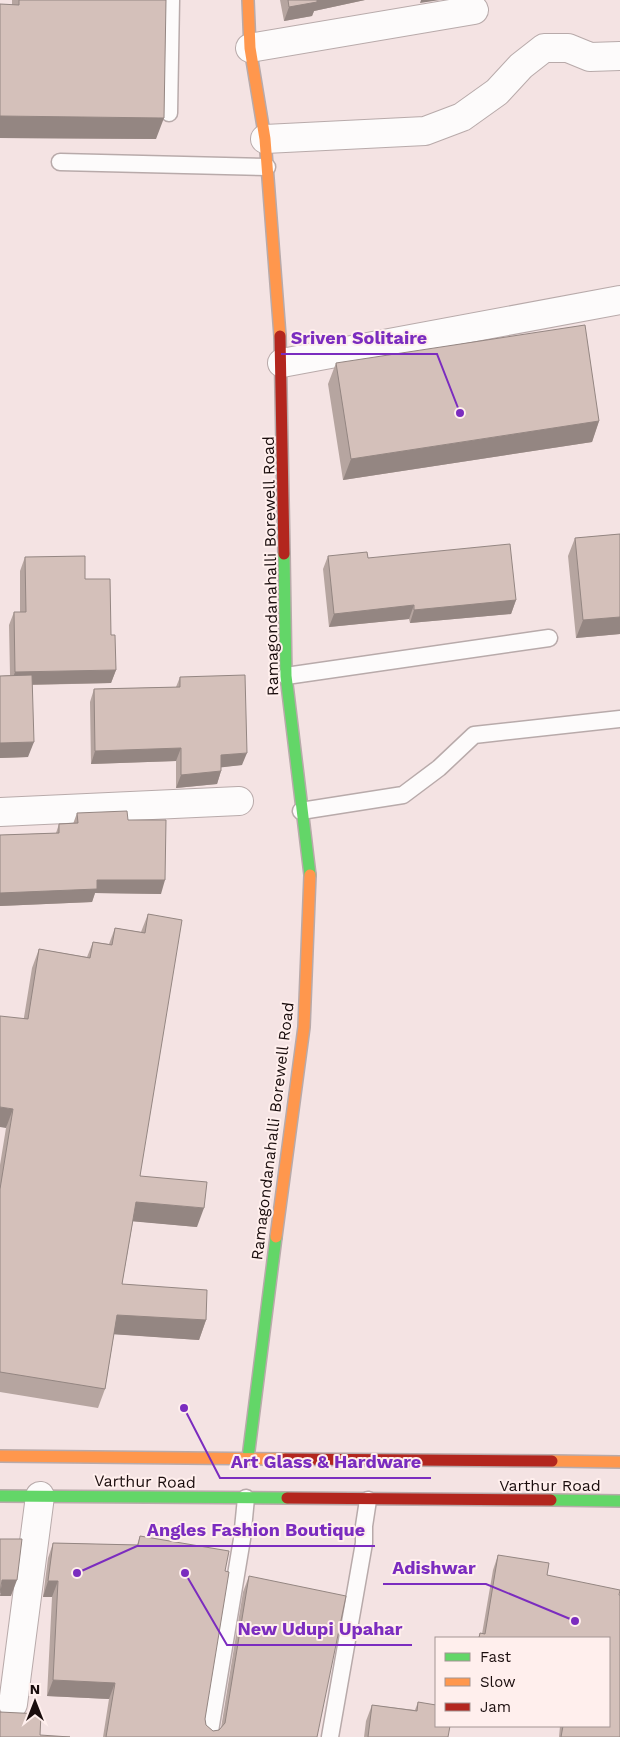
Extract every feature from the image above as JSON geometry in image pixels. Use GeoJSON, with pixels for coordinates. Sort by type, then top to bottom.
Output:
{"type":"FeatureCollection","features":[{"type":"Feature","properties":{"kind":"street","name":"Ramagondanahalli Borewell Road"},"geometry":{"type":"LineString","coordinates":[[248,0],[250,48],[265,139],[282,363],[286,676],[301,811],[310,868],[304,1027],[251,1421],[248,1458]]}},
{"type":"Feature","properties":{"kind":"street"},"geometry":{"type":"LineString","coordinates":[[250,48],[474,10]]}},
{"type":"Feature","properties":{"kind":"street"},"geometry":{"type":"LineString","coordinates":[[265,139],[425,131],[462,117],[497,92],[521,66],[544,48],[568,48],[590,57],[620,56]]}},
{"type":"Feature","properties":{"kind":"street"},"geometry":{"type":"LineString","coordinates":[[282,363],[620,300]]}},
{"type":"Feature","properties":{"kind":"street"},"geometry":{"type":"LineString","coordinates":[[0,812],[239,801]]}},
{"type":"Feature","properties":{"kind":"street","name":"Varthur Road"},"geometry":{"type":"LineString","coordinates":[[0,1456],[620,1462]]}},
{"type":"Feature","properties":{"kind":"street","name":"Varthur Road"},"geometry":{"type":"LineString","coordinates":[[0,1496],[620,1501]]}},
{"type":"Feature","properties":{"kind":"street"},"geometry":{"type":"LineString","coordinates":[[13,1704],[40,1496]]}},
{"type":"Feature","properties":{"kind":"lane"},"geometry":{"type":"LineString","coordinates":[[169,114],[171,0]]}},
{"type":"Feature","properties":{"kind":"lane"},"geometry":{"type":"LineString","coordinates":[[60,162],[267,166]]}},
{"type":"Feature","properties":{"kind":"lane"},"geometry":{"type":"LineString","coordinates":[[286,676],[549,638]]}},
{"type":"Feature","properties":{"kind":"lane"},"geometry":{"type":"LineString","coordinates":[[301,811],[403,795],[439,768],[474,735],[620,718]]}},
{"type":"Feature","properties":{"kind":"lane"},"geometry":{"type":"LineString","coordinates":[[210,1737],[242,1539],[246,1498]]}},
{"type":"Feature","properties":{"kind":"lane"},"geometry":{"type":"LineString","coordinates":[[330,1737],[364,1543],[364,1526],[368,1500]]}},
{"type":"Feature","properties":{"kind":"building"},"geometry":{"type":"Polygon","coordinates":[[[19,0],[166,0],[164,118],[0,116],[0,4],[19,5],[19,0]]]}},
{"type":"Feature","properties":{"kind":"building"},"geometry":{"type":"Polygon","coordinates":[[[288,0],[317,0],[317,2],[289,7],[288,0]]]}},
{"type":"Feature","properties":{"kind":"building"},"geometry":{"type":"Polygon","coordinates":[[[585,325],[599,421],[351,459],[336,363],[585,325]]]}},
{"type":"Feature","properties":{"kind":"building"},"geometry":{"type":"Polygon","coordinates":[[[620,534],[620,617],[583,620],[575,538],[620,534]]]}},
{"type":"Feature","properties":{"kind":"building"},"geometry":{"type":"Polygon","coordinates":[[[510,544],[516,600],[414,610],[414,605],[334,614],[328,556],[367,552],[368,558],[510,544]]]}},
{"type":"Feature","properties":{"kind":"building"},"geometry":{"type":"Polygon","coordinates":[[[85,556],[85,579],[110,579],[111,635],[115,635],[116,670],[15,672],[14,612],[26,612],[25,557],[85,556]]]}},
{"type":"Feature","properties":{"kind":"building"},"geometry":{"type":"Polygon","coordinates":[[[32,675],[34,742],[0,743],[0,676],[32,675]]]}},
{"type":"Feature","properties":{"kind":"building"},"geometry":{"type":"Polygon","coordinates":[[[245,675],[247,753],[221,755],[221,771],[181,775],[181,748],[95,751],[94,689],[180,687],[180,677],[245,675]]]}},
{"type":"Feature","properties":{"kind":"building"},"geometry":{"type":"Polygon","coordinates":[[[127,811],[128,820],[166,820],[165,880],[97,880],[97,889],[0,893],[0,835],[59,833],[59,824],[78,823],[77,813],[127,811]]]}},
{"type":"Feature","properties":{"kind":"building"},"geometry":{"type":"Polygon","coordinates":[[[148,914],[182,920],[140,1176],[207,1182],[204,1208],[136,1202],[122,1284],[207,1290],[206,1320],[117,1315],[105,1389],[0,1372],[0,1189],[13,1109],[0,1107],[0,1016],[28,1019],[39,949],[90,958],[93,942],[112,945],[115,928],[145,933],[148,914]]]}},
{"type":"Feature","properties":{"kind":"building"},"geometry":{"type":"Polygon","coordinates":[[[140,1536],[229,1551],[225,1571],[229,1572],[205,1719],[206,1725],[213,1731],[219,1730],[225,1723],[249,1576],[346,1596],[317,1737],[106,1737],[115,1683],[53,1680],[58,1581],[48,1581],[53,1543],[138,1545],[140,1536]]]}},
{"type":"Feature","properties":{"kind":"building"},"geometry":{"type":"Polygon","coordinates":[[[0,1539],[22,1539],[17,1580],[2,1580],[0,1593],[0,1539]]]}},
{"type":"Feature","properties":{"kind":"building"},"geometry":{"type":"Polygon","coordinates":[[[498,1555],[549,1563],[547,1575],[620,1590],[620,1737],[561,1737],[563,1727],[610,1727],[610,1637],[479,1637],[480,1633],[485,1634],[498,1555]]]}},
{"type":"Feature","properties":{"kind":"building"},"geometry":{"type":"Polygon","coordinates":[[[418,1702],[435,1705],[435,1727],[450,1727],[448,1737],[368,1737],[372,1705],[417,1711],[418,1702]]]}},
{"type":"Feature","properties":{"kind":"building"},"geometry":{"type":"Polygon","coordinates":[[[0,1712],[41,1714],[40,1735],[70,1737],[0,1737],[0,1712]]]}},
{"type":"Feature","properties":{"kind":"traffic: fast"},"geometry":{"type":"LineString","coordinates":[[284,554],[286,676],[310,875]]}},
{"type":"Feature","properties":{"kind":"traffic: fast"},"geometry":{"type":"LineString","coordinates":[[248,1458],[276,1237]]}},
{"type":"Feature","properties":{"kind":"traffic: fast"},"geometry":{"type":"LineString","coordinates":[[0,1496],[287,1498]]}},
{"type":"Feature","properties":{"kind":"traffic: fast"},"geometry":{"type":"LineString","coordinates":[[551,1500],[620,1501]]}},
{"type":"Feature","properties":{"kind":"traffic: slow"},"geometry":{"type":"LineString","coordinates":[[248,0],[250,48],[265,139],[280,336]]}},
{"type":"Feature","properties":{"kind":"traffic: slow"},"geometry":{"type":"LineString","coordinates":[[276,1237],[304,1027],[310,875]]}},
{"type":"Feature","properties":{"kind":"traffic: slow"},"geometry":{"type":"LineString","coordinates":[[0,1456],[285,1459]]}},
{"type":"Feature","properties":{"kind":"traffic: slow"},"geometry":{"type":"LineString","coordinates":[[552,1461],[620,1462]]}},
{"type":"Feature","properties":{"kind":"traffic: jam"},"geometry":{"type":"LineString","coordinates":[[280,336],[284,554]]}},
{"type":"Feature","properties":{"kind":"traffic: jam"},"geometry":{"type":"LineString","coordinates":[[285,1459],[552,1461]]}},
{"type":"Feature","properties":{"kind":"traffic: jam"},"geometry":{"type":"LineString","coordinates":[[287,1498],[551,1500]]}},
{"type":"Feature","properties":{"kind":"place","name":"Sriven Solitaire"},"geometry":{"type":"Point","coordinates":[460,413]}},
{"type":"Feature","properties":{"kind":"place","name":"Art Glass & Hardware"},"geometry":{"type":"Point","coordinates":[184,1408]}},
{"type":"Feature","properties":{"kind":"place","name":"Angles Fashion Boutique"},"geometry":{"type":"Point","coordinates":[77,1573]}},
{"type":"Feature","properties":{"kind":"place","name":"New Udupi Upahar"},"geometry":{"type":"Point","coordinates":[185,1573]}},
{"type":"Feature","properties":{"kind":"place","name":"Adishwar"},"geometry":{"type":"Point","coordinates":[575,1621]}}]}
